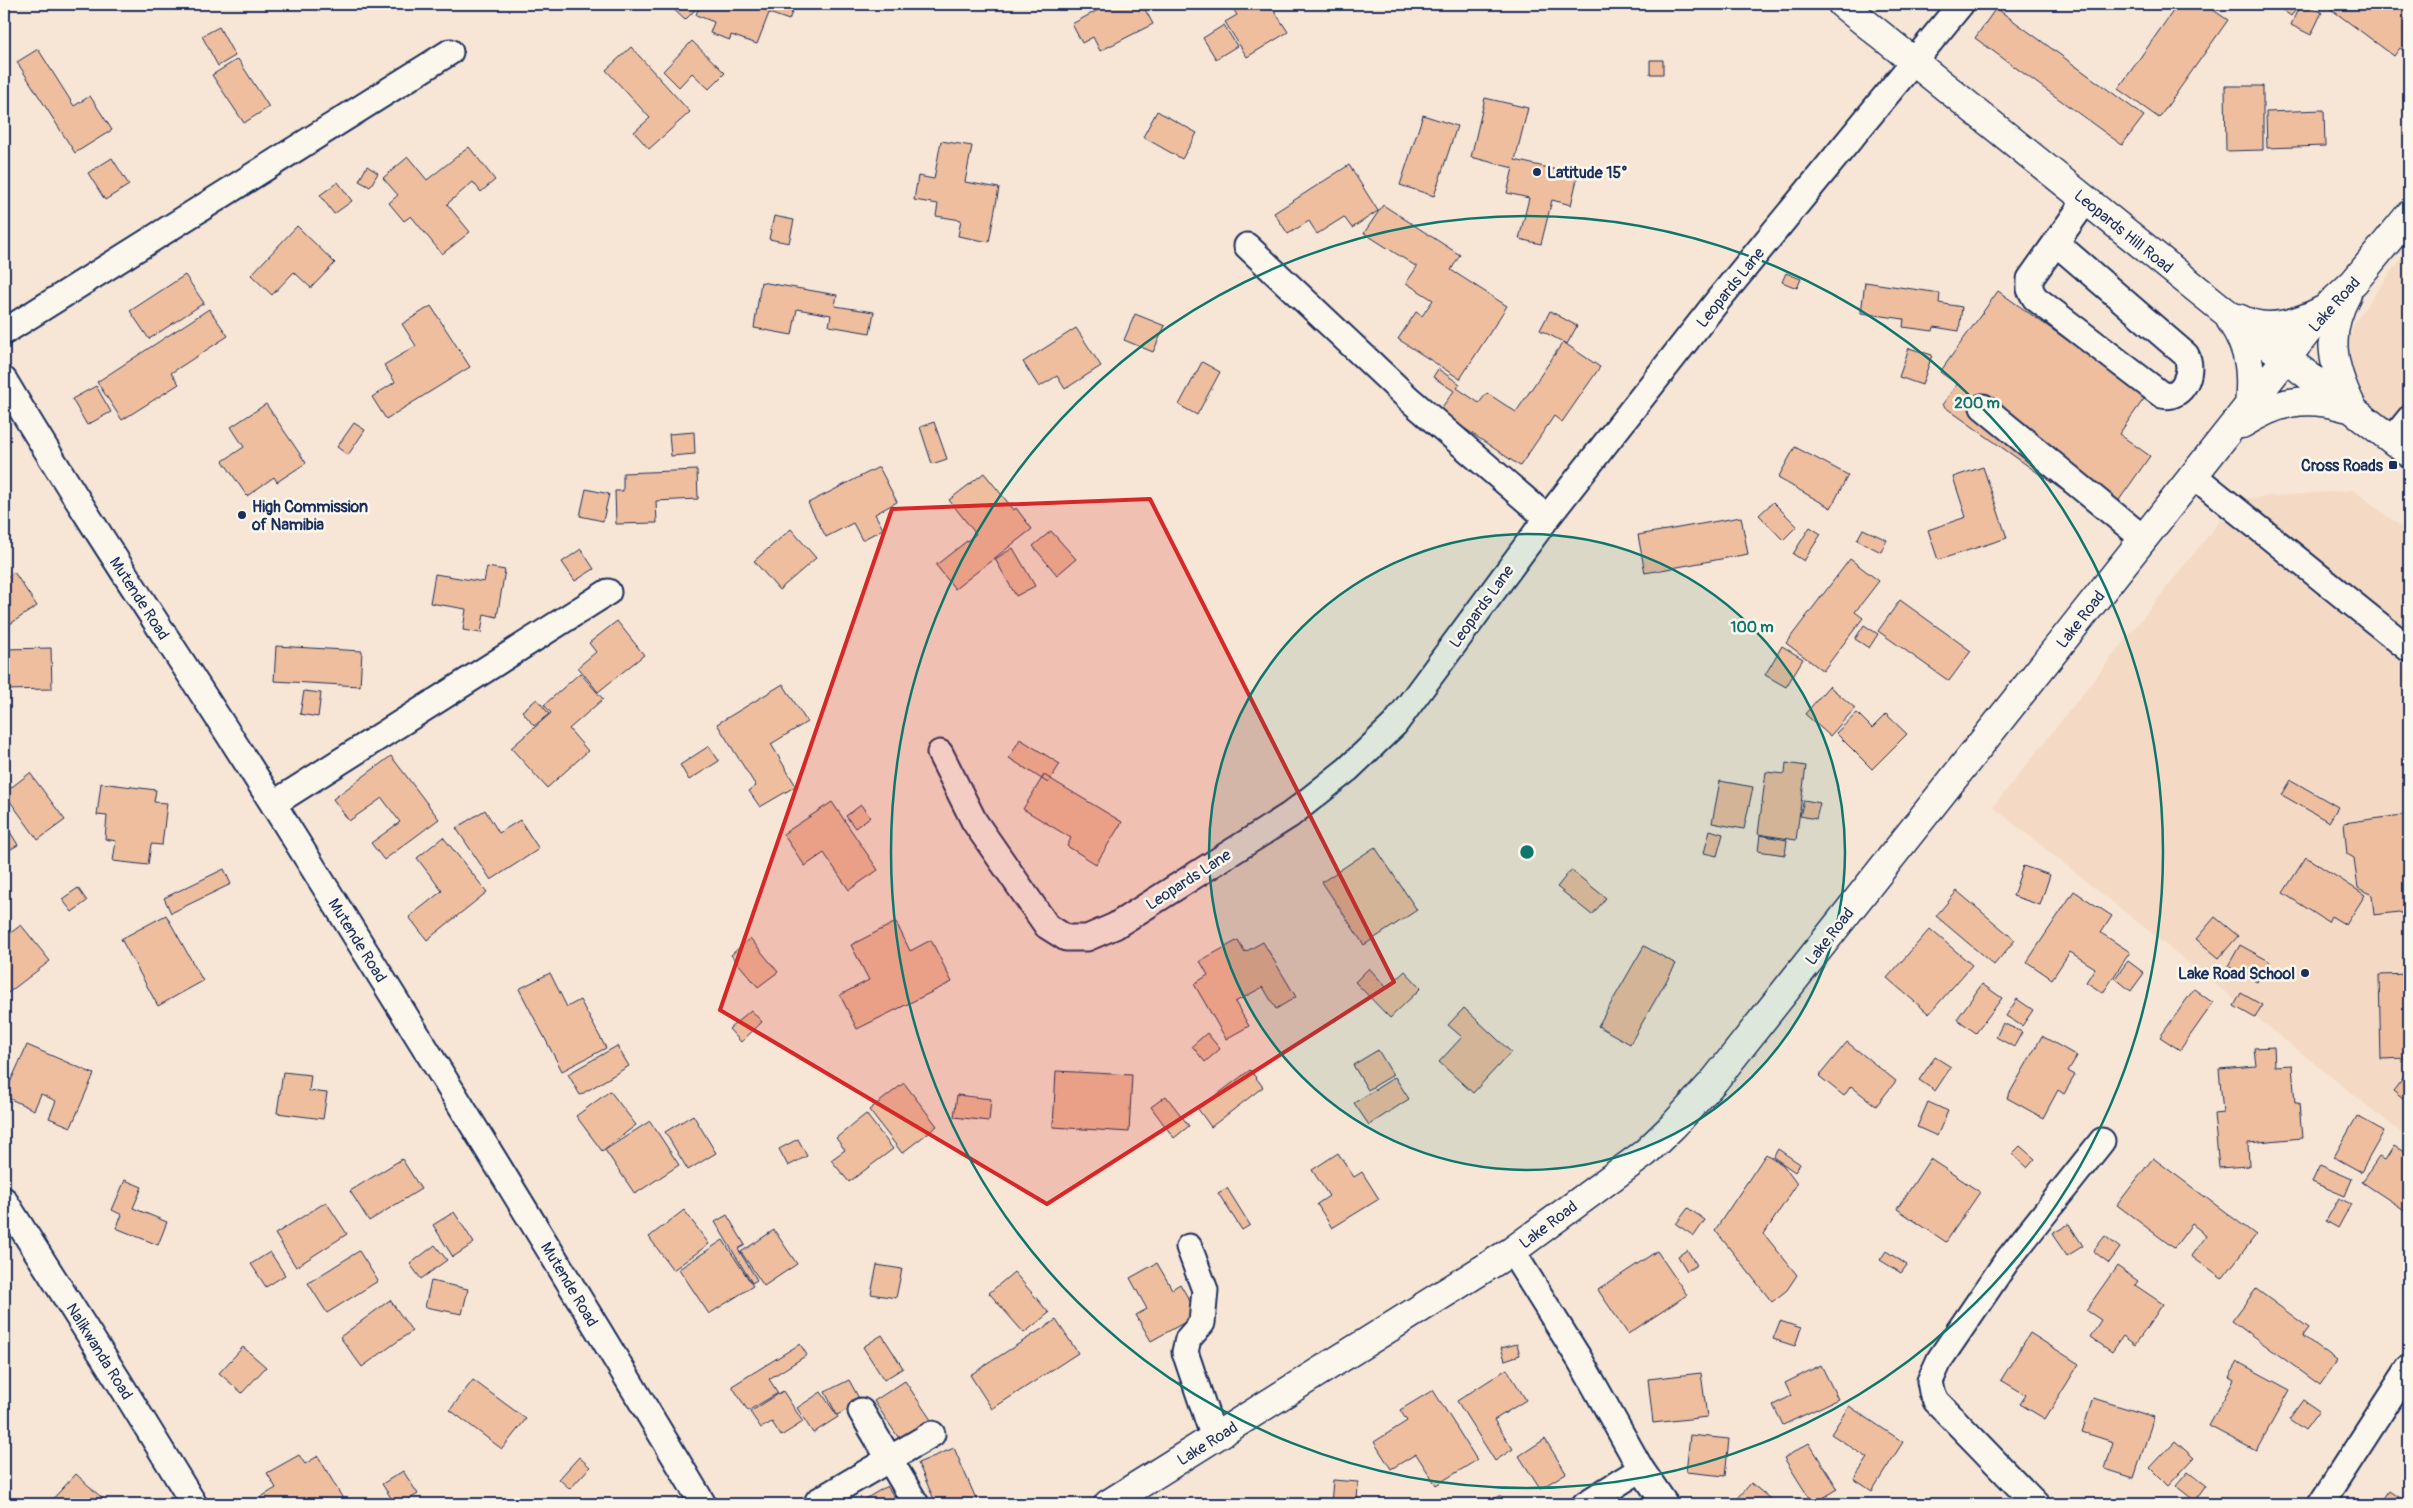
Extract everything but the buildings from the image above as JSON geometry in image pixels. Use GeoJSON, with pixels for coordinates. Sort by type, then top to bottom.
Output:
{"type":"FeatureCollection","features":[{"type":"Feature","properties":{"kind":"main road","name":"Leopards Hill Road"},"geometry":{"type":"LineString","coordinates":[[1842,4],[2223,310],[2401,447]]}},
{"type":"Feature","properties":{"kind":"main road","name":"Lake Road"},"geometry":{"type":"LineString","coordinates":[[1108,1504],[1512,1251],[1645,1153],[1679,1120],[1720,1073],[2287,360],[2326,308],[2354,282],[2409,215]]}},
{"type":"Feature","properties":{"kind":"main road"},"geometry":{"type":"LineString","coordinates":[[2354,282],[2337,312],[2332,348],[2339,381],[2354,410]]}},
{"type":"Feature","properties":{"kind":"main road"},"geometry":{"type":"LineString","coordinates":[[2223,310],[2243,321],[2263,326],[2285,325],[2307,319],[2326,308]]}},
{"type":"Feature","properties":{"kind":"main road"},"geometry":{"type":"LineString","coordinates":[[2223,310],[2238,332],[2248,355],[2251,381],[2248,407]]}},
{"type":"Feature","properties":{"kind":"main road"},"geometry":{"type":"LineString","coordinates":[[2229,432],[2276,406],[2302,400],[2328,402],[2354,410]]}},
{"type":"Feature","properties":{"kind":"street","name":"Leopards Lane"},"geometry":{"type":"LineString","coordinates":[[940,753],[974,821],[1047,926],[1066,938],[1087,938],[1115,926],[1290,815],[1348,768],[1395,724],[1546,518],[1719,299],[1962,4]]}},
{"type":"Feature","properties":{"kind":"street"},"geometry":{"type":"LineString","coordinates":[[4,332],[450,52]]}},
{"type":"Feature","properties":{"kind":"street"},"geometry":{"type":"LineString","coordinates":[[2056,243],[2186,355],[2191,364],[2191,372],[2177,394],[2170,397],[2162,395],[2035,298],[2030,289],[2030,279],[2086,200]]}},
{"type":"Feature","properties":{"kind":"street"},"geometry":{"type":"LineString","coordinates":[[1247,246],[1409,399],[1546,518]]}},
{"type":"Feature","properties":{"kind":"street","name":"Mutende Road"},"geometry":{"type":"LineString","coordinates":[[4,380],[52,461],[273,804],[587,1312],[703,1504]]}},
{"type":"Feature","properties":{"kind":"street"},"geometry":{"type":"LineString","coordinates":[[1983,408],[2144,539]]}},
{"type":"Feature","properties":{"kind":"street"},"geometry":{"type":"LineString","coordinates":[[2401,447],[2409,419]]}},
{"type":"Feature","properties":{"kind":"street"},"geometry":{"type":"LineString","coordinates":[[2194,476],[2409,649]]}},
{"type":"Feature","properties":{"kind":"street"},"geometry":{"type":"LineString","coordinates":[[273,804],[608,592]]}},
{"type":"Feature","properties":{"kind":"street"},"geometry":{"type":"LineString","coordinates":[[2036,1504],[1936,1401],[1930,1381],[1940,1359],[2006,1262],[2102,1141]]}},
{"type":"Feature","properties":{"kind":"street","name":"Nalikwanda Road"},"geometry":{"type":"LineString","coordinates":[[4,1200],[194,1504]]}},
{"type":"Feature","properties":{"kind":"street"},"geometry":{"type":"LineString","coordinates":[[1189,1247],[1205,1290],[1202,1323],[1188,1339],[1184,1352],[1214,1438]]}},
{"type":"Feature","properties":{"kind":"street"},"geometry":{"type":"LineString","coordinates":[[1512,1251],[1580,1360],[1641,1469],[1665,1504]]}},
{"type":"Feature","properties":{"kind":"street"},"geometry":{"type":"LineString","coordinates":[[2322,1504],[2409,1368]]}},
{"type":"Feature","properties":{"kind":"street"},"geometry":{"type":"LineString","coordinates":[[860,1411],[916,1504]]}},
{"type":"Feature","properties":{"kind":"street"},"geometry":{"type":"LineString","coordinates":[[818,1501],[932,1434]]}},
{"type":"Feature","properties":{"kind":"street"},"geometry":{"type":"LineString","coordinates":[[1585,1504],[1641,1469]]}},
{"type":"Feature","properties":{"kind":"highlighted area"},"geometry":{"type":"Polygon","coordinates":[[[1150,499],[1394,982],[1047,1204],[720,1010],[892,509],[1150,499]]]}},
{"type":"Feature","properties":{"kind":"shaded area"},"geometry":{"type":"Polygon","coordinates":[[[2409,248],[2409,439],[2348,391],[2344,358],[2355,321],[2409,248]]]}},
{"type":"Feature","properties":{"kind":"shaded area","name":"Lake Road School"},"geometry":{"type":"Polygon","coordinates":[[[2354,490],[2409,533],[2409,1139],[1993,807],[2237,499],[2354,490]]]}},
{"type":"Feature","properties":{"kind":"place","name":"Latitude 15°"},"geometry":{"type":"Point","coordinates":[1537,172]}},
{"type":"Feature","properties":{"kind":"place","name":"Cross Roads"},"geometry":{"type":"Point","coordinates":[2393,465]}},
{"type":"Feature","properties":{"kind":"place","name":"High Commission of Namibia"},"geometry":{"type":"Point","coordinates":[242,515]}},
{"type":"Feature","properties":{"kind":"place","name":"Lake Road School"},"geometry":{"type":"Point","coordinates":[2305,973]}}]}
